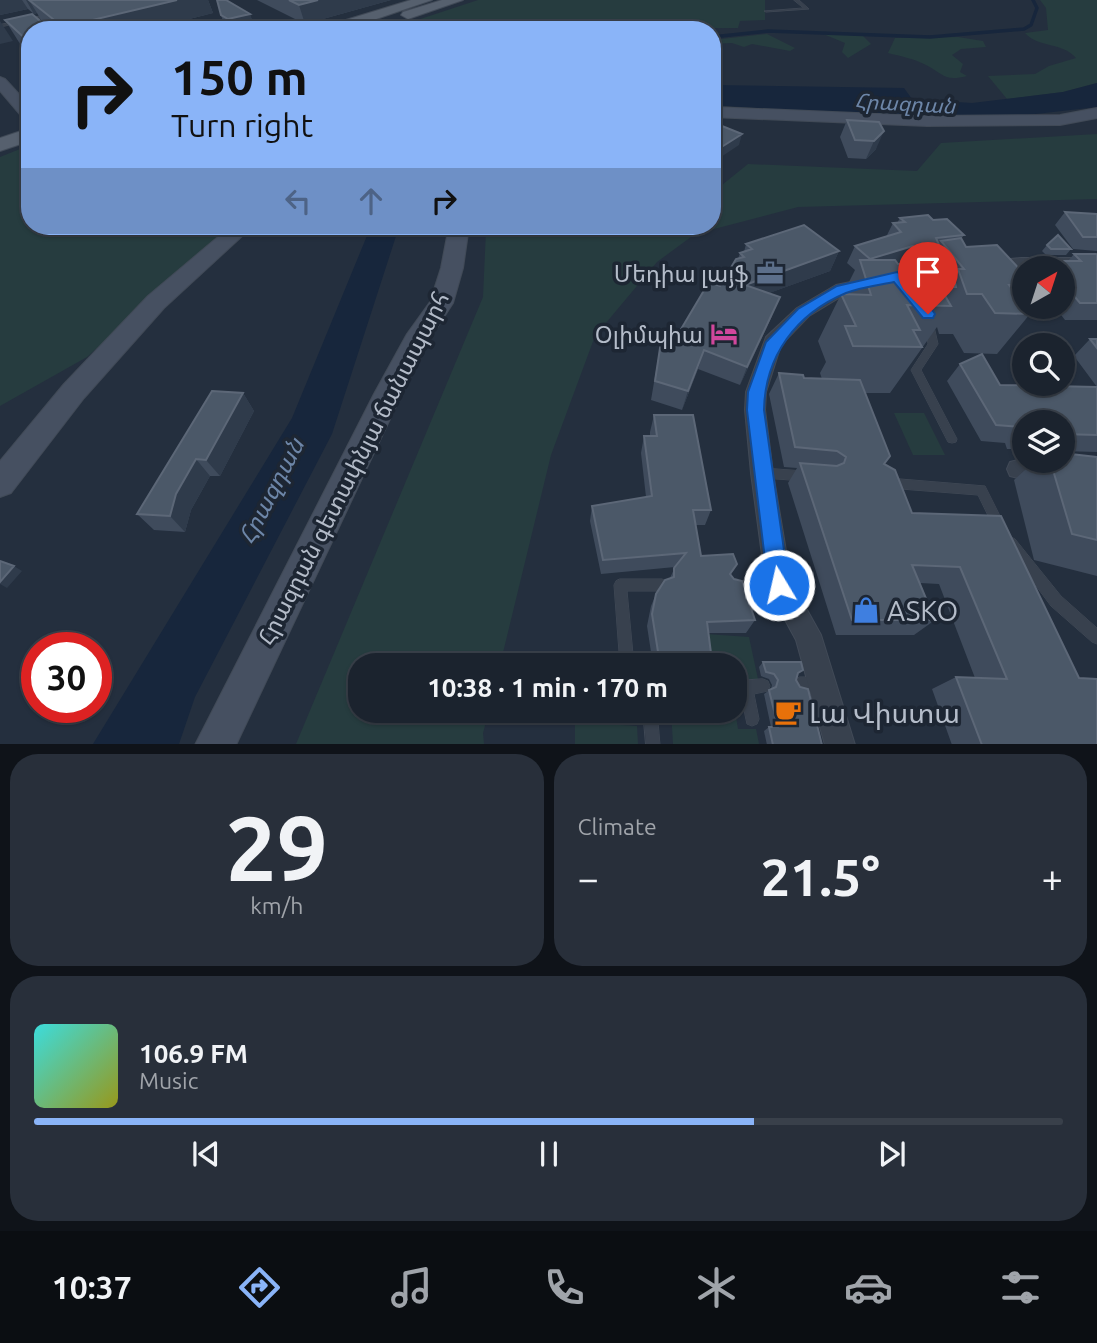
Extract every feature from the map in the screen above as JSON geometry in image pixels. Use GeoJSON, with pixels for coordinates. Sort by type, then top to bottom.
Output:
{"type":"FeatureCollection","features":[{"type":"Feature","properties":{"kind":"main road"},"geometry":{"type":"LineString","coordinates":[[357,21],[425,0]]}},
{"type":"Feature","properties":{"kind":"main road"},"geometry":{"type":"LineString","coordinates":[[390,21],[456,0]]}},
{"type":"Feature","properties":{"kind":"main road"},"geometry":{"type":"LineString","coordinates":[[0,131],[21,124]]}},
{"type":"Feature","properties":{"kind":"main road"},"geometry":{"type":"LineString","coordinates":[[0,145],[21,137]]}},
{"type":"Feature","properties":{"kind":"street"},"geometry":{"type":"LineString","coordinates":[[0,82],[21,106]]}},
{"type":"Feature","properties":{"kind":"street"},"geometry":{"type":"LineString","coordinates":[[721,112],[919,121],[1060,120],[1097,113]]}},
{"type":"Feature","properties":{"kind":"street"},"geometry":{"type":"LineString","coordinates":[[0,484],[74,391],[156,302],[233,235]]}},
{"type":"Feature","properties":{"kind":"street","name":"Հրազդան գետափնյա ճանապարհ"},"geometry":{"type":"LineString","coordinates":[[215,744],[377,414],[416,340],[441,303],[452,268],[458,235]]}},
{"type":"Feature","properties":{"kind":"street"},"geometry":{"type":"LineString","coordinates":[[975,267],[1021,263],[1097,263]]}},
{"type":"Feature","properties":{"kind":"street"},"geometry":{"type":"LineString","coordinates":[[839,744],[812,684],[808,635],[779,585],[762,473],[756,392],[773,342],[803,313],[842,289],[886,279]]}},
{"type":"Feature","properties":{"kind":"street"},"geometry":{"type":"LineString","coordinates":[[1075,470],[1097,471]]}},
{"type":"Feature","properties":{"kind":"lane"},"geometry":{"type":"LineString","coordinates":[[766,11],[807,9],[796,0]]}},
{"type":"Feature","properties":{"kind":"lane"},"geometry":{"type":"LineString","coordinates":[[22,21],[65,11]]}},
{"type":"Feature","properties":{"kind":"lane"},"geometry":{"type":"LineString","coordinates":[[0,26],[21,21]]}},
{"type":"Feature","properties":{"kind":"lane"},"geometry":{"type":"LineString","coordinates":[[928,314],[933,344],[916,369],[952,439]]}},
{"type":"Feature","properties":{"kind":"lane"},"geometry":{"type":"LineString","coordinates":[[762,473],[812,477]]}},
{"type":"Feature","properties":{"kind":"lane"},"geometry":{"type":"LineString","coordinates":[[877,482],[981,490],[1002,530],[1056,601],[1097,637]]}},
{"type":"Feature","properties":{"kind":"lane"},"geometry":{"type":"LineString","coordinates":[[626,653],[620,585],[662,585]]}},
{"type":"Feature","properties":{"kind":"lane"},"geometry":{"type":"LineString","coordinates":[[731,586],[757,588],[779,585]]}},
{"type":"Feature","properties":{"kind":"lane"},"geometry":{"type":"LineString","coordinates":[[752,719],[746,687],[763,686]]}},
{"type":"Feature","properties":{"kind":"lane"},"geometry":{"type":"LineString","coordinates":[[651,723],[653,744]]}},
{"type":"Feature","properties":{"kind":"green space"},"geometry":{"type":"Polygon","coordinates":[[[478,0],[765,0],[765,20],[740,21],[738,28],[721,28],[721,21],[414,21],[478,0]]]}},
{"type":"Feature","properties":{"kind":"green space"},"geometry":{"type":"Polygon","coordinates":[[[1040,0],[1097,0],[1097,83],[1063,92],[1007,99],[988,76],[1035,74],[1049,66],[1076,58],[1064,49],[1037,41],[1025,33],[1048,30],[1046,8],[1040,0]]]}},
{"type":"Feature","properties":{"kind":"green space"},"geometry":{"type":"Polygon","coordinates":[[[816,31],[863,36],[871,44],[848,58],[842,52],[845,43],[816,31]]]}},
{"type":"Feature","properties":{"kind":"green space"},"geometry":{"type":"Polygon","coordinates":[[[767,34],[795,48],[790,51],[752,44],[744,47],[732,43],[721,44],[721,39],[767,34]]]}},
{"type":"Feature","properties":{"kind":"green space"},"geometry":{"type":"Polygon","coordinates":[[[958,37],[983,41],[986,47],[961,49],[952,55],[963,64],[960,72],[967,76],[959,78],[949,78],[917,61],[888,53],[895,38],[958,37]]]}},
{"type":"Feature","properties":{"kind":"green space"},"geometry":{"type":"Polygon","coordinates":[[[1097,134],[1097,199],[798,207],[721,227],[721,186],[748,164],[917,171],[941,143],[1097,134]]]}},
{"type":"Feature","properties":{"kind":"green space"},"geometry":{"type":"Polygon","coordinates":[[[21,149],[21,235],[222,235],[87,357],[0,406],[0,157],[21,149]]]}},
{"type":"Feature","properties":{"kind":"green space"},"geometry":{"type":"Polygon","coordinates":[[[486,235],[694,235],[657,262],[595,336],[551,455],[503,653],[348,653],[348,723],[486,723],[484,744],[296,744],[483,297],[486,235]]]}},
{"type":"Feature","properties":{"kind":"green space"},"geometry":{"type":"Polygon","coordinates":[[[894,413],[924,413],[945,455],[913,455],[894,413]]]}},
{"type":"Feature","properties":{"kind":"green space"},"geometry":{"type":"Polygon","coordinates":[[[706,634],[749,637],[758,679],[747,679],[747,653],[708,653],[706,634]]]}},
{"type":"Feature","properties":{"kind":"green space"},"geometry":{"type":"Polygon","coordinates":[[[575,723],[637,726],[638,744],[575,744],[575,723]]]}},
{"type":"Feature","properties":{"kind":"green space"},"geometry":{"type":"Polygon","coordinates":[[[672,723],[737,723],[738,729],[756,729],[759,744],[673,744],[672,723]]]}},
{"type":"Feature","properties":{"kind":"water","name":"Հրազդան"},"geometry":{"type":"Polygon","coordinates":[[[1097,83],[1097,107],[1000,118],[904,118],[721,106],[721,85],[904,88],[912,99],[972,103],[1063,92],[1097,83]]]}},
{"type":"Feature","properties":{"kind":"water","name":"Հրազդան"},"geometry":{"type":"Polygon","coordinates":[[[367,235],[396,235],[332,434],[195,697],[179,744],[93,744],[106,723],[112,723],[112,713],[292,418],[367,235]]]}},
{"type":"Feature","properties":{"kind":"building"},"geometry":{"type":"Polygon","coordinates":[[[29,0],[177,0],[88,21],[55,21],[29,0]]]}},
{"type":"Feature","properties":{"kind":"building"},"geometry":{"type":"Polygon","coordinates":[[[217,0],[226,0],[250,14],[228,19],[221,15],[217,0]]]}},
{"type":"Feature","properties":{"kind":"building"},"geometry":{"type":"Polygon","coordinates":[[[289,0],[318,0],[299,5],[289,0]]]}},
{"type":"Feature","properties":{"kind":"building"},"geometry":{"type":"Polygon","coordinates":[[[32,14],[40,21],[21,21],[21,35],[5,20],[32,14]]]}},
{"type":"Feature","properties":{"kind":"building"},"geometry":{"type":"Polygon","coordinates":[[[847,120],[879,122],[884,131],[874,141],[855,140],[847,120]]]}},
{"type":"Feature","properties":{"kind":"building"},"geometry":{"type":"Polygon","coordinates":[[[721,126],[742,134],[721,147],[721,126]]]}},
{"type":"Feature","properties":{"kind":"building"},"geometry":{"type":"Polygon","coordinates":[[[1065,212],[1097,214],[1097,237],[1083,237],[1065,212]]]}},
{"type":"Feature","properties":{"kind":"building"},"geometry":{"type":"Polygon","coordinates":[[[928,215],[933,220],[947,219],[964,235],[936,238],[938,247],[916,250],[913,246],[870,259],[855,246],[901,232],[893,223],[905,222],[900,218],[928,215]]]}},
{"type":"Feature","properties":{"kind":"building"},"geometry":{"type":"Polygon","coordinates":[[[804,225],[839,251],[745,285],[780,297],[747,367],[704,350],[688,391],[655,381],[662,335],[674,341],[709,282],[720,286],[736,259],[744,257],[740,253],[752,249],[746,244],[804,225]]]}},
{"type":"Feature","properties":{"kind":"building"},"geometry":{"type":"Polygon","coordinates":[[[1058,235],[1071,249],[1051,249],[1047,245],[1058,235]]]}},
{"type":"Feature","properties":{"kind":"building"},"geometry":{"type":"Polygon","coordinates":[[[961,238],[966,247],[997,245],[1012,261],[1012,285],[1009,285],[1012,289],[1012,313],[995,313],[982,294],[967,294],[958,269],[964,269],[941,241],[961,238]]]}},
{"type":"Feature","properties":{"kind":"building"},"geometry":{"type":"Polygon","coordinates":[[[1074,254],[1097,255],[1097,303],[1080,303],[1075,297],[1075,261],[1081,261],[1074,254]]]}},
{"type":"Feature","properties":{"kind":"building"},"geometry":{"type":"Polygon","coordinates":[[[860,260],[895,260],[898,264],[948,264],[952,269],[956,287],[940,287],[951,306],[907,305],[920,330],[913,330],[922,347],[853,346],[845,326],[856,326],[841,294],[871,295],[860,260]]]}},
{"type":"Feature","properties":{"kind":"building"},"geometry":{"type":"Polygon","coordinates":[[[1090,339],[1097,339],[1097,348],[1090,339]]]}},
{"type":"Feature","properties":{"kind":"building"},"geometry":{"type":"Polygon","coordinates":[[[982,354],[1000,385],[1012,385],[1012,396],[1075,396],[1075,387],[1097,387],[1097,435],[1075,434],[1075,410],[1012,410],[1012,426],[996,425],[960,364],[982,354]]]}},
{"type":"Feature","properties":{"kind":"building"},"geometry":{"type":"Polygon","coordinates":[[[779,373],[803,375],[804,378],[860,380],[890,456],[884,464],[895,470],[912,513],[1001,516],[1079,678],[1097,679],[1097,744],[982,744],[956,677],[1007,679],[960,567],[912,565],[935,620],[852,620],[800,463],[837,466],[844,463],[846,457],[837,451],[795,447],[779,373]]]}},
{"type":"Feature","properties":{"kind":"building"},"geometry":{"type":"Polygon","coordinates":[[[212,391],[243,393],[206,460],[196,459],[176,494],[170,516],[137,514],[212,391]]]}},
{"type":"Feature","properties":{"kind":"building"},"geometry":{"type":"Polygon","coordinates":[[[654,415],[693,415],[711,510],[693,510],[701,556],[733,554],[737,564],[730,574],[734,579],[742,581],[755,620],[707,622],[711,653],[658,653],[652,614],[656,594],[665,580],[674,577],[674,568],[686,553],[603,560],[592,506],[652,496],[644,436],[657,436],[654,415]]]}},
{"type":"Feature","properties":{"kind":"building"},"geometry":{"type":"Polygon","coordinates":[[[1075,454],[1097,457],[1097,540],[1072,534],[1054,473],[1075,473],[1075,454]]]}},
{"type":"Feature","properties":{"kind":"building"},"geometry":{"type":"Polygon","coordinates":[[[0,561],[14,566],[0,582],[0,561]]]}},
{"type":"Feature","properties":{"kind":"building","name":"Լա Վիստա"},"geometry":{"type":"Polygon","coordinates":[[[763,662],[801,662],[803,670],[798,673],[796,680],[800,687],[808,689],[822,744],[773,744],[769,727],[778,727],[769,690],[776,687],[778,680],[774,674],[766,672],[763,662]]]}},
{"type":"Feature","properties":{"kind":"waterway"},"geometry":{"type":"LineString","coordinates":[[721,36],[768,31],[930,37],[1024,29],[1031,25],[1037,8],[1033,0]]}},
{"type":"Feature","properties":{"kind":"place","name":"Մեդիա լայֆ"},"geometry":{"type":"Point","coordinates":[770,273]}},
{"type":"Feature","properties":{"kind":"place","name":"Օլիմպիա"},"geometry":{"type":"Point","coordinates":[724,334]}},
{"type":"Feature","properties":{"kind":"place","name":"ASKO"},"geometry":{"type":"Point","coordinates":[866,610]}},
{"type":"Feature","properties":{"kind":"place","name":"Լա Վիստա"},"geometry":{"type":"Point","coordinates":[788,712]}},
{"type":"Feature","properties":{"kind":"route"},"geometry":{"type":"LineString","coordinates":[[779,585],[755,410],[756,392],[773,342],[803,313],[842,289],[897,277],[928,314]]}}]}
